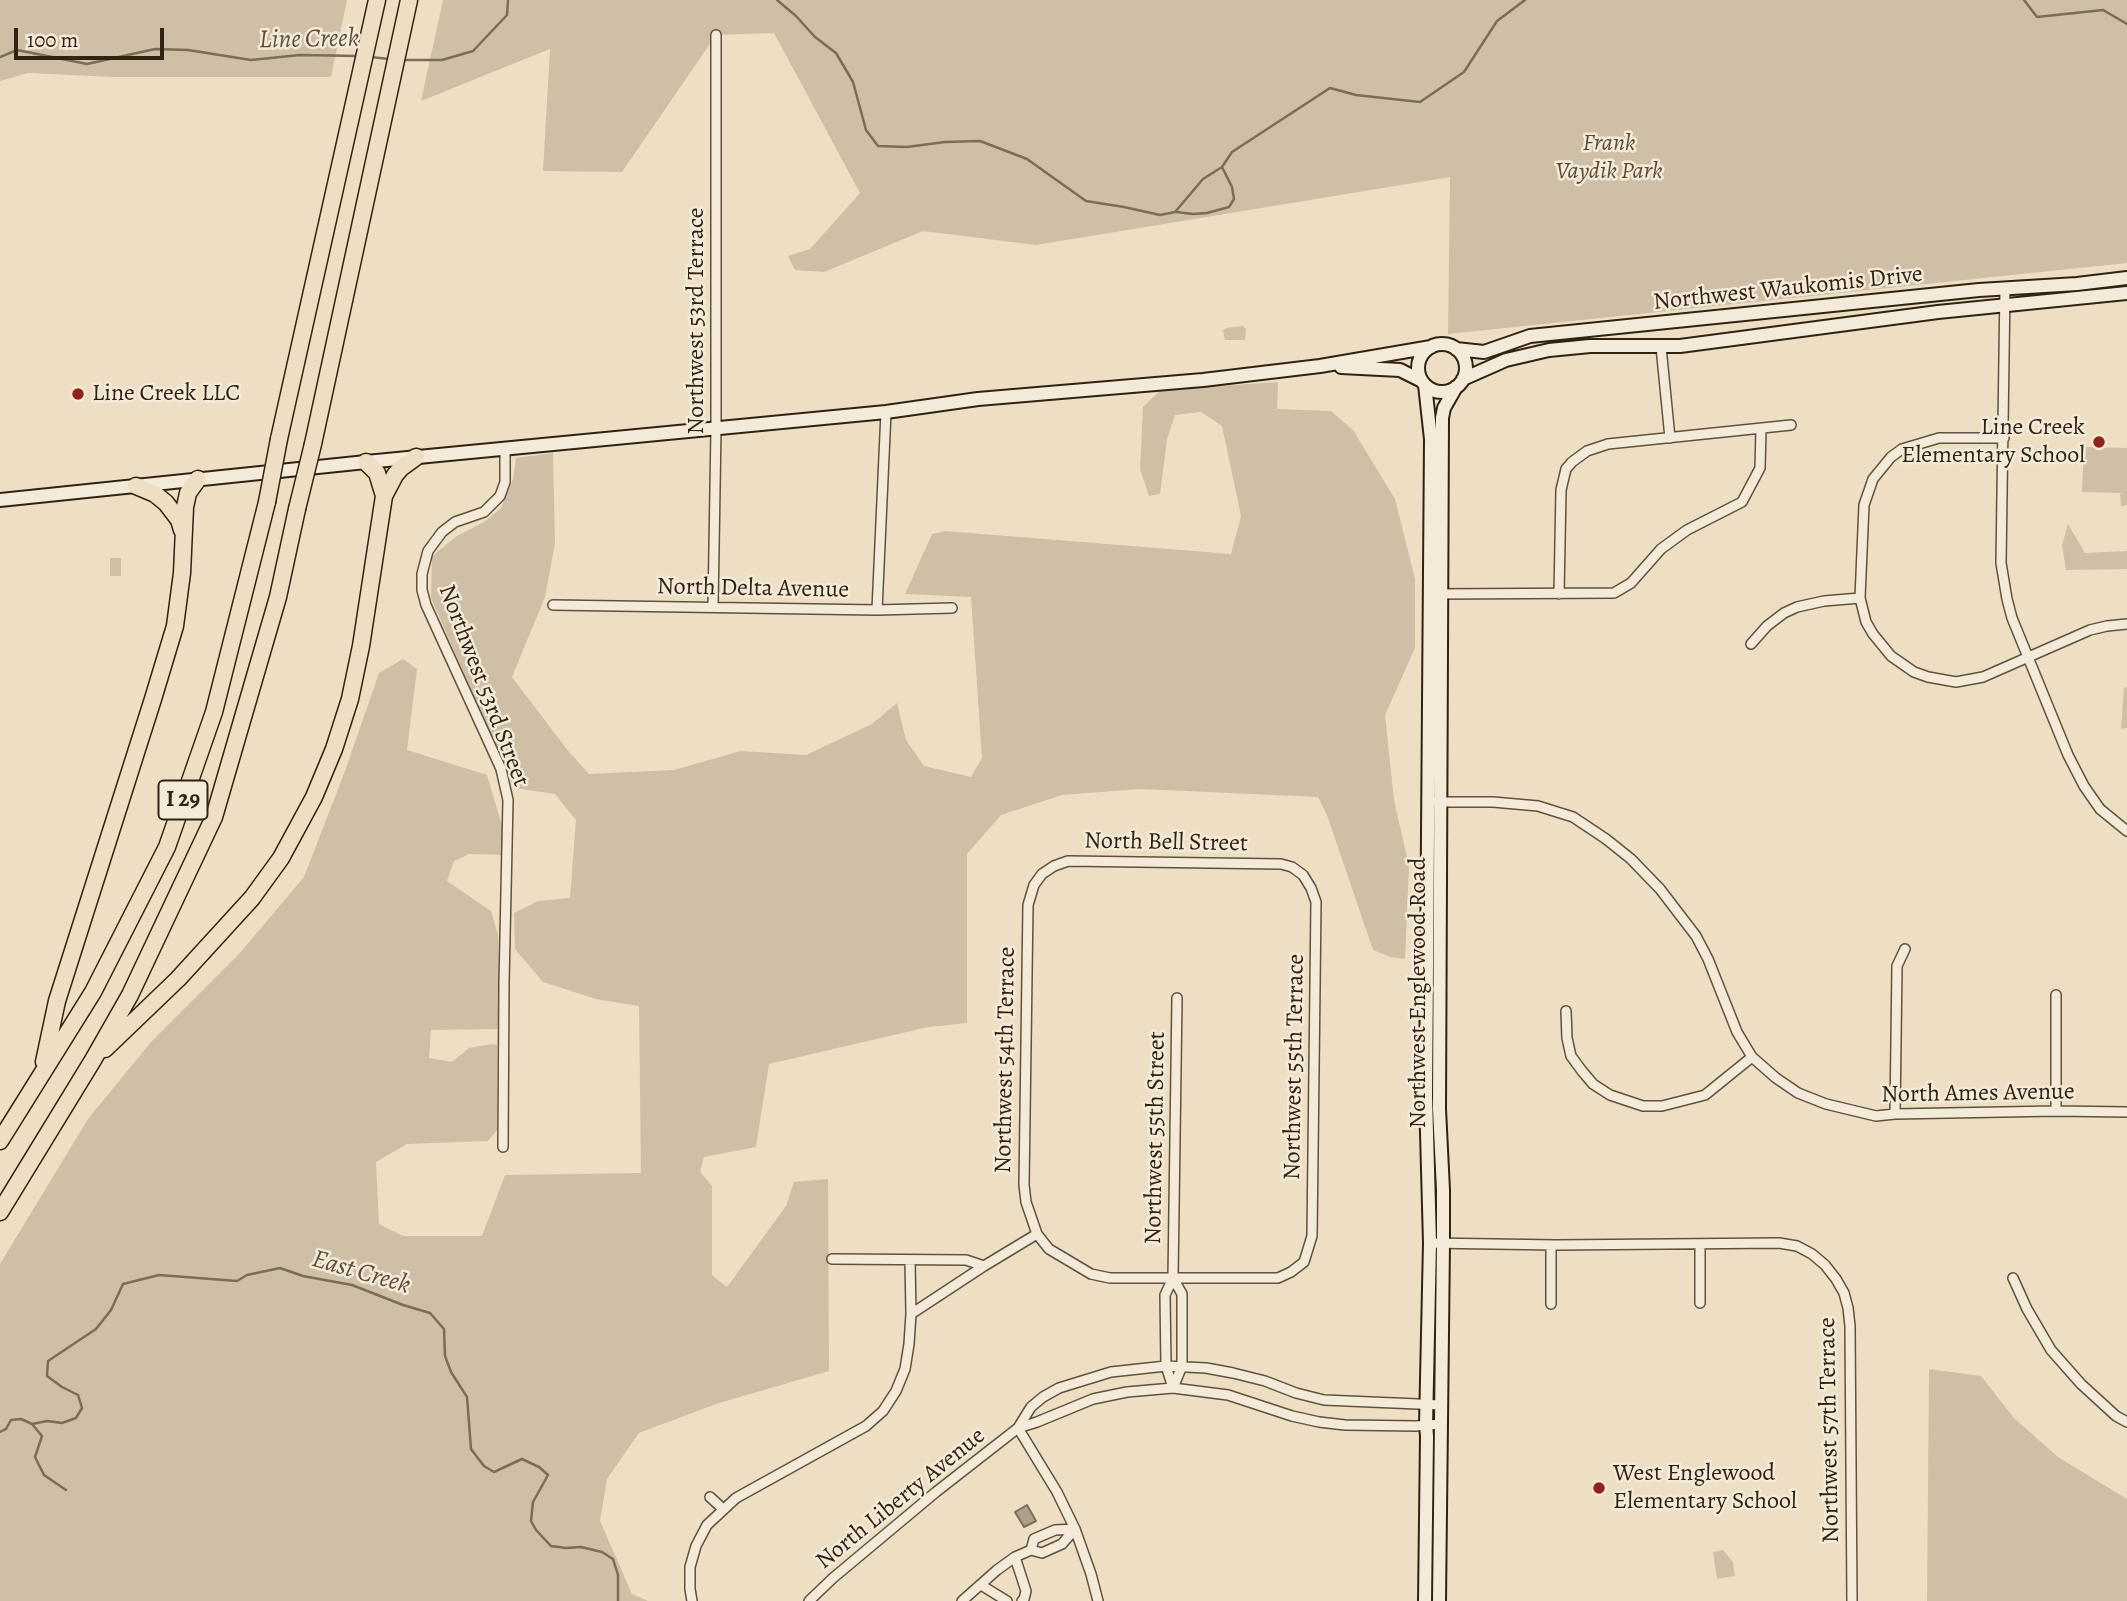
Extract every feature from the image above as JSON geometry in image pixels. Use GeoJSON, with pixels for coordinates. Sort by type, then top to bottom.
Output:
{"type":"FeatureCollection","features":[{"type":"Feature","properties":{"kind":"highway","name":"I 29"},"geometry":{"type":"LineString","coordinates":[[0,1141],[93,992],[167,847],[214,712],[267,502],[376,3]]}},
{"type":"Feature","properties":{"kind":"highway","name":"I 29"},"geometry":{"type":"LineString","coordinates":[[0,1212],[130,995],[214,817],[278,597],[407,7]]}},
{"type":"Feature","properties":{"kind":"highway"},"geometry":{"type":"LineString","coordinates":[[93,1060],[178,979],[252,898],[281,858],[314,797],[334,749],[350,699],[384,496],[395,475],[416,457]]}},
{"type":"Feature","properties":{"kind":"highway"},"geometry":{"type":"LineString","coordinates":[[366,462],[377,473],[384,496]]}},
{"type":"Feature","properties":{"kind":"highway"},"geometry":{"type":"LineString","coordinates":[[41,1074],[57,1001],[174,626],[182,573],[182,532],[188,493],[198,479]]}},
{"type":"Feature","properties":{"kind":"highway"},"geometry":{"type":"LineString","coordinates":[[136,486],[155,494],[166,503],[179,520],[182,532]]}},
{"type":"Feature","properties":{"kind":"main road","name":"Northwest Waukomis Drive"},"geometry":{"type":"LineString","coordinates":[[1456,349],[1484,352],[1530,336],[2127,278]]}},
{"type":"Feature","properties":{"kind":"main road","name":"Northwest Waukomis Drive"},"geometry":{"type":"LineString","coordinates":[[1459,383],[1506,360],[1549,350],[1590,346],[1661,347],[1938,312],[2127,293]]}},
{"type":"Feature","properties":{"kind":"main road"},"geometry":{"type":"LineString","coordinates":[[0,500],[886,412],[978,399],[1203,380],[1320,366],[1441,344],[1456,349],[1465,363],[1459,383],[1440,392],[1400,370],[1320,366]]}},
{"type":"Feature","properties":{"kind":"main road"},"geometry":{"type":"LineString","coordinates":[[1423,383],[1418,370],[1420,359],[1431,347]]}},
{"type":"Feature","properties":{"kind":"main road","name":"Northwest Englewood Road"},"geometry":{"type":"LineString","coordinates":[[1423,383],[1431,439],[1435,594],[1434,802],[1439,1109],[1443,1190],[1436,1243],[1426,1404],[1425,1601]]}},
{"type":"Feature","properties":{"kind":"main road","name":"Northwest Englewood Road"},"geometry":{"type":"LineString","coordinates":[[1435,594],[1444,408],[1459,383]]}},
{"type":"Feature","properties":{"kind":"main road","name":"Northwest Englewood Road"},"geometry":{"type":"LineString","coordinates":[[1436,1243],[1441,1405],[1438,1601]]}},
{"type":"Feature","properties":{"kind":"street","name":"Northwest 53rd Terrace"},"geometry":{"type":"LineString","coordinates":[[713,607],[716,35]]}},
{"type":"Feature","properties":{"kind":"street"},"geometry":{"type":"LineString","coordinates":[[2005,288],[2001,563],[2004,584],[2012,618],[2068,755],[2100,809],[2127,831]]}},
{"type":"Feature","properties":{"kind":"street"},"geometry":{"type":"LineString","coordinates":[[1661,347],[1670,438]]}},
{"type":"Feature","properties":{"kind":"street"},"geometry":{"type":"LineString","coordinates":[[877,610],[886,412]]}},
{"type":"Feature","properties":{"kind":"street"},"geometry":{"type":"LineString","coordinates":[[1559,594],[1561,490],[1566,469],[1587,451],[1608,444],[1791,425]]}},
{"type":"Feature","properties":{"kind":"street"},"geometry":{"type":"LineString","coordinates":[[1435,594],[1614,593],[1631,583],[1661,549],[1688,530],[1742,502],[1759,468],[1761,429]]}},
{"type":"Feature","properties":{"kind":"street"},"geometry":{"type":"LineString","coordinates":[[2004,438],[1938,438],[1902,449],[1881,467],[1867,491],[1864,505],[1860,598],[1866,622],[1881,646],[1902,665],[1928,677],[1956,682],[1983,677],[2091,631],[2127,624]]}},
{"type":"Feature","properties":{"kind":"street","name":"Northwest 53rd Street"},"geometry":{"type":"LineString","coordinates":[[503,1147],[508,800],[501,769],[426,605],[422,574],[428,551],[442,531],[462,519],[484,512],[500,496],[505,482],[505,449]]}},
{"type":"Feature","properties":{"kind":"street"},"geometry":{"type":"LineString","coordinates":[[1751,644],[1767,626],[1797,607],[1824,601],[1860,598]]}},
{"type":"Feature","properties":{"kind":"street","name":"North Delta Avenue"},"geometry":{"type":"LineString","coordinates":[[553,605],[877,610],[952,608]]}},
{"type":"Feature","properties":{"kind":"street","name":"North Ames Avenue"},"geometry":{"type":"LineString","coordinates":[[1434,802],[1493,802],[1538,806],[1573,817],[1606,839],[1631,859],[1660,889],[1696,936],[1737,1032],[1752,1057],[1776,1078],[1808,1097],[1838,1108],[1876,1116],[2056,1111],[2127,1112]]}},
{"type":"Feature","properties":{"kind":"street","name":"North Bell Street"},"geometry":{"type":"LineString","coordinates":[[1034,885],[1042,874],[1068,861],[1282,864],[1303,875]]}},
{"type":"Feature","properties":{"kind":"street","name":"Northwest 55th Terrace"},"geometry":{"type":"LineString","coordinates":[[1173,1278],[1278,1278],[1304,1262],[1312,1236],[1316,902],[1303,875]]}},
{"type":"Feature","properties":{"kind":"street","name":"Northwest 54th Terrace"},"geometry":{"type":"LineString","coordinates":[[1034,885],[1028,905],[1024,1185],[1026,1202],[1037,1234]]}},
{"type":"Feature","properties":{"kind":"street"},"geometry":{"type":"LineString","coordinates":[[1895,1114],[1897,966],[1905,949]]}},
{"type":"Feature","properties":{"kind":"street"},"geometry":{"type":"LineString","coordinates":[[2056,995],[2056,1111]]}},
{"type":"Feature","properties":{"kind":"street","name":"Northwest 55th Street"},"geometry":{"type":"LineString","coordinates":[[1174,1388],[1166,1366],[1165,1295],[1173,1278],[1177,998]]}},
{"type":"Feature","properties":{"kind":"street"},"geometry":{"type":"LineString","coordinates":[[1566,1011],[1571,1056],[1581,1070],[1593,1084],[1610,1095],[1643,1106],[1662,1106],[1705,1095],[1752,1057]]}},
{"type":"Feature","properties":{"kind":"street"},"geometry":{"type":"LineString","coordinates":[[911,1314],[1037,1234],[1049,1249],[1091,1274],[1110,1278],[1173,1278]]}},
{"type":"Feature","properties":{"kind":"street"},"geometry":{"type":"LineString","coordinates":[[1436,1243],[1700,1245],[1700,1303]]}},
{"type":"Feature","properties":{"kind":"street","name":"Northwest 57th Terrace"},"geometry":{"type":"LineString","coordinates":[[1700,1245],[1780,1243],[1797,1246],[1825,1265],[1844,1293],[1850,1326],[1852,1601]]}},
{"type":"Feature","properties":{"kind":"street"},"geometry":{"type":"LineString","coordinates":[[1551,1245],[1551,1304]]}},
{"type":"Feature","properties":{"kind":"street"},"geometry":{"type":"LineString","coordinates":[[832,1259],[966,1260],[984,1266]]}},
{"type":"Feature","properties":{"kind":"street"},"geometry":{"type":"LineString","coordinates":[[692,1601],[690,1567],[696,1546],[707,1525],[723,1509],[736,1497],[866,1426],[883,1411],[905,1369],[911,1314],[910,1260]]}},
{"type":"Feature","properties":{"kind":"street","name":"Northwest 55th Street"},"geometry":{"type":"LineString","coordinates":[[1173,1278],[1182,1294],[1182,1366],[1174,1388]]}},
{"type":"Feature","properties":{"kind":"street"},"geometry":{"type":"LineString","coordinates":[[2013,1278],[2027,1309],[2051,1349],[2081,1384],[2116,1416],[2127,1422]]}},
{"type":"Feature","properties":{"kind":"street"},"geometry":{"type":"LineString","coordinates":[[1166,1321],[1182,1321]]}},
{"type":"Feature","properties":{"kind":"street","name":"North Liberty Avenue"},"geometry":{"type":"LineString","coordinates":[[809,1601],[833,1577],[1018,1428],[1031,1407],[1059,1388],[1111,1372],[1182,1366],[1206,1368],[1265,1381],[1324,1400],[1441,1405]]}},
{"type":"Feature","properties":{"kind":"street","name":"North Liberty Avenue"},"geometry":{"type":"LineString","coordinates":[[1018,1428],[1093,1399],[1127,1392],[1174,1388],[1228,1395],[1319,1422],[1441,1424]]}},
{"type":"Feature","properties":{"kind":"street"},"geometry":{"type":"LineString","coordinates":[[1018,1428],[1057,1492],[1075,1529],[1098,1601]]}},
{"type":"Feature","properties":{"kind":"street"},"geometry":{"type":"LineString","coordinates":[[710,1497],[723,1509]]}},
{"type":"Feature","properties":{"kind":"street"},"geometry":{"type":"LineString","coordinates":[[1031,1550],[1034,1539],[1055,1530],[1075,1529]]}},
{"type":"Feature","properties":{"kind":"street"},"geometry":{"type":"LineString","coordinates":[[962,1601],[1015,1557],[1031,1550],[1042,1553],[1062,1544],[1075,1529]]}},
{"type":"Feature","properties":{"kind":"street"},"geometry":{"type":"LineString","coordinates":[[1015,1557],[1026,1591],[1022,1601]]}},
{"type":"Feature","properties":{"kind":"street"},"geometry":{"type":"LineString","coordinates":[[981,1585],[1007,1601]]}},
{"type":"Feature","properties":{"kind":"green space"},"geometry":{"type":"Polygon","coordinates":[[[0,0],[347,0],[331,77],[114,77],[28,73],[0,81],[0,0]]]}},
{"type":"Feature","properties":{"kind":"green space","name":"Frank Vaydik Park"},"geometry":{"type":"Polygon","coordinates":[[[443,0],[2127,0],[2127,263],[1448,334],[1450,177],[1036,245],[923,231],[824,272],[795,270],[788,256],[810,249],[860,193],[774,33],[716,35],[622,172],[543,171],[550,49],[421,101],[443,0]]]}},
{"type":"Feature","properties":{"kind":"green space"},"geometry":{"type":"Polygon","coordinates":[[[1243,326],[1246,329],[1245,340],[1225,340],[1223,330],[1243,326]]]}},
{"type":"Feature","properties":{"kind":"green space"},"geometry":{"type":"Polygon","coordinates":[[[1278,382],[1277,409],[1331,411],[1353,430],[1395,499],[1415,579],[1415,648],[1385,715],[1394,800],[1409,866],[1405,959],[1390,957],[1373,950],[1327,815],[1318,797],[1141,789],[1062,795],[1001,815],[967,854],[967,1023],[928,1027],[769,1064],[756,1147],[704,1157],[700,1172],[712,1186],[712,1275],[727,1287],[786,1206],[794,1182],[828,1179],[829,1371],[716,1404],[639,1433],[607,1479],[600,1521],[632,1594],[648,1601],[0,1601],[0,1264],[88,1119],[151,1042],[239,954],[304,877],[379,673],[403,659],[417,669],[407,750],[487,775],[503,829],[503,855],[469,854],[454,861],[447,881],[491,911],[498,935],[500,1029],[431,1030],[429,1058],[452,1062],[469,1048],[497,1045],[497,1130],[488,1141],[407,1144],[376,1162],[379,1224],[403,1236],[482,1236],[505,1175],[641,1173],[639,1006],[596,999],[543,982],[515,949],[514,913],[538,901],[570,898],[576,820],[555,794],[514,788],[431,598],[432,556],[457,536],[484,522],[501,508],[513,479],[516,458],[553,453],[555,543],[545,597],[512,677],[589,774],[674,770],[741,751],[806,755],[872,724],[897,703],[906,740],[924,766],[971,777],[982,758],[971,597],[905,594],[932,534],[945,531],[1231,554],[1241,516],[1222,426],[1201,412],[1175,415],[1167,439],[1160,494],[1149,496],[1140,469],[1143,407],[1161,390],[1278,382]]]}},
{"type":"Feature","properties":{"kind":"green space"},"geometry":{"type":"Polygon","coordinates":[[[2084,447],[2127,448],[2127,505],[2121,506],[2120,494],[2123,493],[2082,492],[2084,447]]]}},
{"type":"Feature","properties":{"kind":"green space"},"geometry":{"type":"Polygon","coordinates":[[[2068,524],[2085,553],[2127,551],[2127,569],[2066,570],[2062,545],[2068,524]]]}},
{"type":"Feature","properties":{"kind":"green space"},"geometry":{"type":"Polygon","coordinates":[[[110,558],[121,558],[121,576],[110,576],[110,558]]]}},
{"type":"Feature","properties":{"kind":"green space"},"geometry":{"type":"Polygon","coordinates":[[[2127,687],[2127,728],[2121,729],[2124,688],[2127,687]]]}},
{"type":"Feature","properties":{"kind":"green space"},"geometry":{"type":"Polygon","coordinates":[[[1929,1369],[1981,1376],[2014,1418],[2058,1457],[2127,1499],[2127,1601],[1927,1601],[1929,1369]]]}},
{"type":"Feature","properties":{"kind":"green space"},"geometry":{"type":"Polygon","coordinates":[[[1723,1550],[1733,1562],[1735,1576],[1717,1579],[1713,1552],[1723,1550]]]}},
{"type":"Feature","properties":{"kind":"shaded area"},"geometry":{"type":"Polygon","coordinates":[[[1027,1505],[1036,1521],[1024,1527],[1015,1512],[1027,1505]]]}},
{"type":"Feature","properties":{"kind":"waterway","name":"Line Creek"},"geometry":{"type":"LineString","coordinates":[[402,60],[442,60],[473,51],[507,15],[508,0]]}},
{"type":"Feature","properties":{"kind":"waterway","name":"Line Creek"},"geometry":{"type":"LineString","coordinates":[[777,0],[815,37],[836,53],[853,82],[866,130],[878,146],[907,147],[980,141],[1027,159],[1086,201],[1160,215],[1175,212],[1203,179],[1222,167],[1232,152],[1330,88],[1356,95],[1420,102],[1464,72],[1497,21],[1525,0]]}},
{"type":"Feature","properties":{"kind":"waterway"},"geometry":{"type":"LineString","coordinates":[[2024,0],[2037,17],[2103,10],[2127,24]]}},
{"type":"Feature","properties":{"kind":"waterway","name":"Line Creek"},"geometry":{"type":"LineString","coordinates":[[0,57],[17,50],[87,64],[155,49],[188,50],[251,60],[300,55],[358,56]]}},
{"type":"Feature","properties":{"kind":"waterway","name":"Line Creek"},"geometry":{"type":"LineString","coordinates":[[371,57],[389,59]]}},
{"type":"Feature","properties":{"kind":"waterway","name":"Line Creek"},"geometry":{"type":"LineString","coordinates":[[1176,212],[1207,213],[1229,207],[1234,199],[1232,187],[1222,167]]}},
{"type":"Feature","properties":{"kind":"waterway","name":"East Creek"},"geometry":{"type":"LineString","coordinates":[[0,1432],[6,1429],[11,1420],[21,1419],[32,1424],[47,1421],[62,1423],[76,1418],[82,1408],[78,1395],[47,1376],[48,1361],[96,1329],[111,1310],[123,1284],[159,1275],[237,1281],[247,1275],[280,1268],[303,1276],[352,1285],[430,1313],[444,1329],[445,1356],[451,1372],[467,1397],[471,1449],[484,1466],[494,1472],[522,1459],[548,1475],[533,1502],[531,1521],[551,1546],[581,1547],[602,1552],[613,1559],[618,1575],[618,1601]]}},
{"type":"Feature","properties":{"kind":"waterway"},"geometry":{"type":"LineString","coordinates":[[32,1424],[42,1436],[35,1457],[44,1475],[66,1490]]}},
{"type":"Feature","properties":{"kind":"place","name":"Line Creek LLC"},"geometry":{"type":"Point","coordinates":[78,394]}},
{"type":"Feature","properties":{"kind":"place","name":"Line Creek Elementary School"},"geometry":{"type":"Point","coordinates":[2099,442]}},
{"type":"Feature","properties":{"kind":"place","name":"West Englewood Elementary School"},"geometry":{"type":"Point","coordinates":[1599,1488]}}]}
